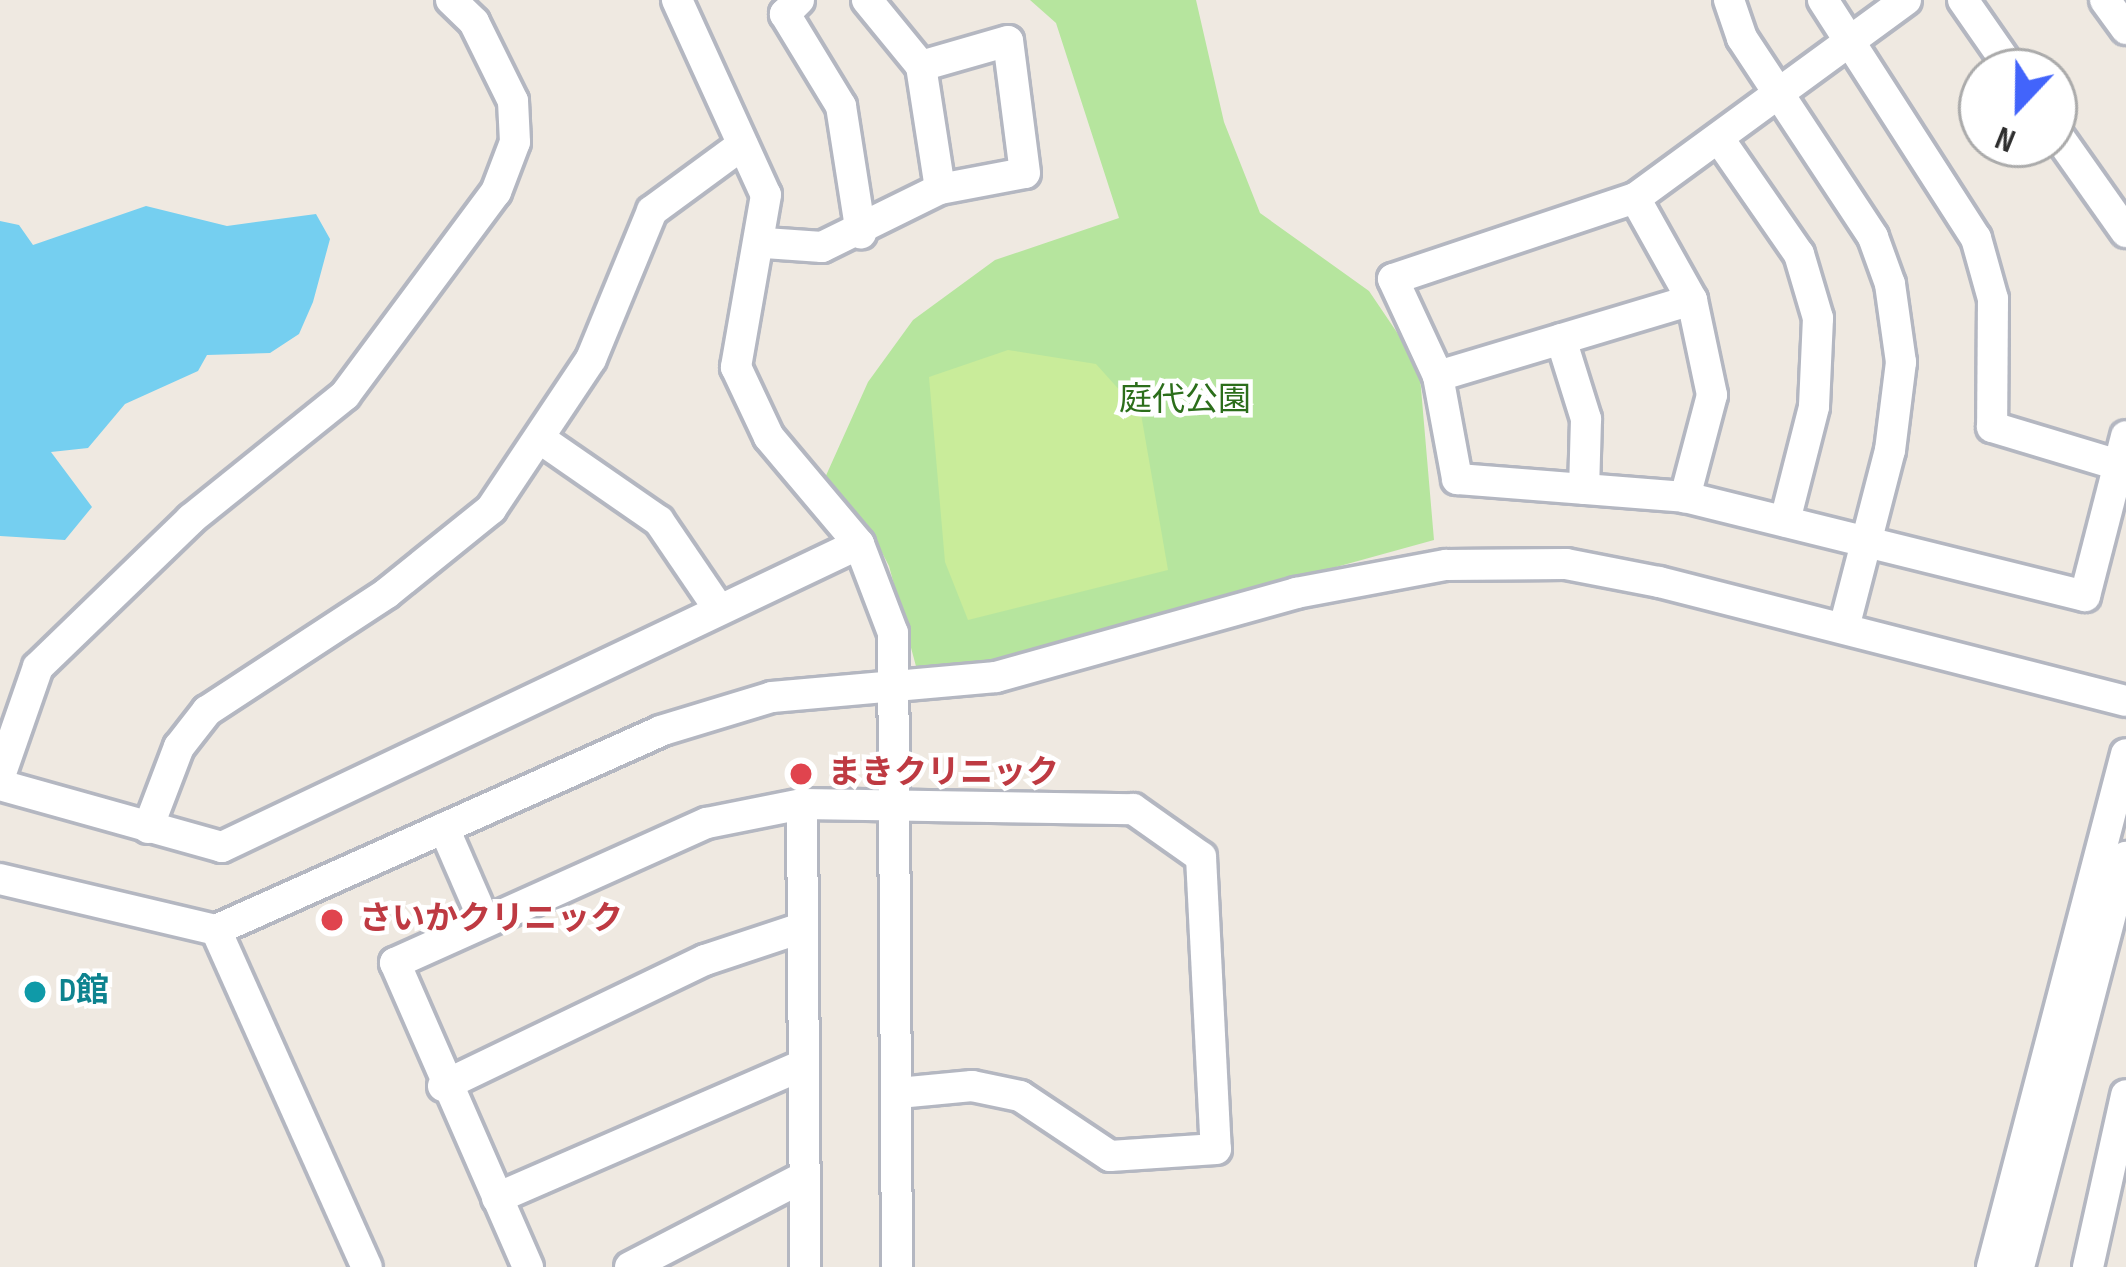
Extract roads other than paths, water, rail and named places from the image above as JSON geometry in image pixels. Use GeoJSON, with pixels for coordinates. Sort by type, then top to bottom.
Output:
{"type":"FeatureCollection","features":[{"type":"Feature","properties":{"kind":"street"},"geometry":{"type":"LineString","coordinates":[[451,0],[474,22],[513,101],[515,142],[496,192],[345,395],[191,518],[38,668],[0,780],[222,847],[716,605],[859,544]]}},
{"type":"Feature","properties":{"kind":"street"},"geometry":{"type":"LineString","coordinates":[[677,0],[766,195],[765,243],[737,325],[736,367],[769,437],[859,544],[893,633],[890,685],[899,808],[897,1267]]}},
{"type":"Feature","properties":{"kind":"street"},"geometry":{"type":"LineString","coordinates":[[799,0],[785,14],[841,106],[861,233]]}},
{"type":"Feature","properties":{"kind":"street"},"geometry":{"type":"LineString","coordinates":[[867,0],[921,66],[940,190]]}},
{"type":"Feature","properties":{"kind":"street"},"geometry":{"type":"LineString","coordinates":[[1729,0],[1777,92],[1874,237],[1890,284],[1901,362],[1867,540],[1845,624]]}},
{"type":"Feature","properties":{"kind":"street"},"geometry":{"type":"LineString","coordinates":[[1823,0],[1847,41],[1976,238],[1993,299],[1991,427],[2123,450],[2086,596],[1685,497],[1456,479],[1438,376],[1393,279],[1635,198],[1722,142],[1777,92],[1847,41],[1906,0]]}},
{"type":"Feature","properties":{"kind":"street"},"geometry":{"type":"LineString","coordinates":[[1963,0],[1996,48]]}},
{"type":"Feature","properties":{"kind":"street"},"geometry":{"type":"LineString","coordinates":[[2105,0],[2126,29]]}},
{"type":"Feature","properties":{"kind":"street"},"geometry":{"type":"LineString","coordinates":[[765,243],[822,247],[861,233],[940,190],[1025,173],[1008,41],[921,66]]}},
{"type":"Feature","properties":{"kind":"street"},"geometry":{"type":"LineString","coordinates":[[1722,142],[1799,254],[1818,318],[1814,407],[1784,521]]}},
{"type":"Feature","properties":{"kind":"street"},"geometry":{"type":"LineString","coordinates":[[148,828],[179,747],[207,711],[491,509],[542,440],[591,359],[652,211],[742,145]]}},
{"type":"Feature","properties":{"kind":"street"},"geometry":{"type":"LineString","coordinates":[[2078,164],[2126,232]]}},
{"type":"Feature","properties":{"kind":"street"},"geometry":{"type":"LineString","coordinates":[[1635,198],[1693,300],[1712,395],[1685,497]]}},
{"type":"Feature","properties":{"kind":"street"},"geometry":{"type":"LineString","coordinates":[[1438,376],[1693,300]]}},
{"type":"Feature","properties":{"kind":"street"},"geometry":{"type":"LineString","coordinates":[[1561,339],[1586,419],[1583,489]]}},
{"type":"Feature","properties":{"kind":"street"},"geometry":{"type":"LineString","coordinates":[[542,440],[659,521],[716,605]]}},
{"type":"Feature","properties":{"kind":"street"},"geometry":{"type":"LineString","coordinates":[[0,879],[216,930],[660,731],[772,697],[996,677],[1296,592],[1446,565],[1566,564],[1845,624],[2126,701]]}},
{"type":"Feature","properties":{"kind":"street"},"geometry":{"type":"LineString","coordinates":[[1992,1267],[2126,754]]}},
{"type":"Feature","properties":{"kind":"street"},"geometry":{"type":"LineString","coordinates":[[802,803],[805,1267]]}},
{"type":"Feature","properties":{"kind":"street"},"geometry":{"type":"LineString","coordinates":[[528,1267],[443,1086],[395,963],[707,823],[802,803],[1132,809],[1201,857],[1216,1149],[1110,1156],[1020,1096],[972,1086],[898,1094]]}},
{"type":"Feature","properties":{"kind":"street"},"geometry":{"type":"LineString","coordinates":[[444,828],[484,920]]}},
{"type":"Feature","properties":{"kind":"street"},"geometry":{"type":"LineString","coordinates":[[2019,1267],[2126,857]]}},
{"type":"Feature","properties":{"kind":"street"},"geometry":{"type":"LineString","coordinates":[[443,1086],[705,960],[800,928]]}},
{"type":"Feature","properties":{"kind":"street"},"geometry":{"type":"LineString","coordinates":[[216,930],[367,1267]]}},
{"type":"Feature","properties":{"kind":"street"},"geometry":{"type":"LineString","coordinates":[[497,1198],[803,1065]]}},
{"type":"Feature","properties":{"kind":"street"},"geometry":{"type":"LineString","coordinates":[[2088,1267],[2126,1095]]}},
{"type":"Feature","properties":{"kind":"street"},"geometry":{"type":"LineString","coordinates":[[630,1267],[802,1178]]}},
{"type":"Feature","properties":{"kind":"water"},"geometry":{"type":"Polygon","coordinates":[[[146,206],[227,226],[316,214],[330,239],[299,334],[270,353],[207,355],[198,371],[125,404],[88,448],[51,452],[92,507],[65,540],[0,536],[0,221],[19,225],[33,245],[146,206]]]}},
{"type":"Feature","properties":{"kind":"place","name":"まきクリニック"},"geometry":{"type":"Point","coordinates":[801,774]}},
{"type":"Feature","properties":{"kind":"place","name":"さいかクリニック"},"geometry":{"type":"Point","coordinates":[332,920]}},
{"type":"Feature","properties":{"kind":"place","name":"D館"},"geometry":{"type":"Point","coordinates":[35,992]}},
{"type":"Feature","properties":{"kind":"park label","name":"庭代公園"},"geometry":{"type":"Point","coordinates":[1185,401]}}]}
